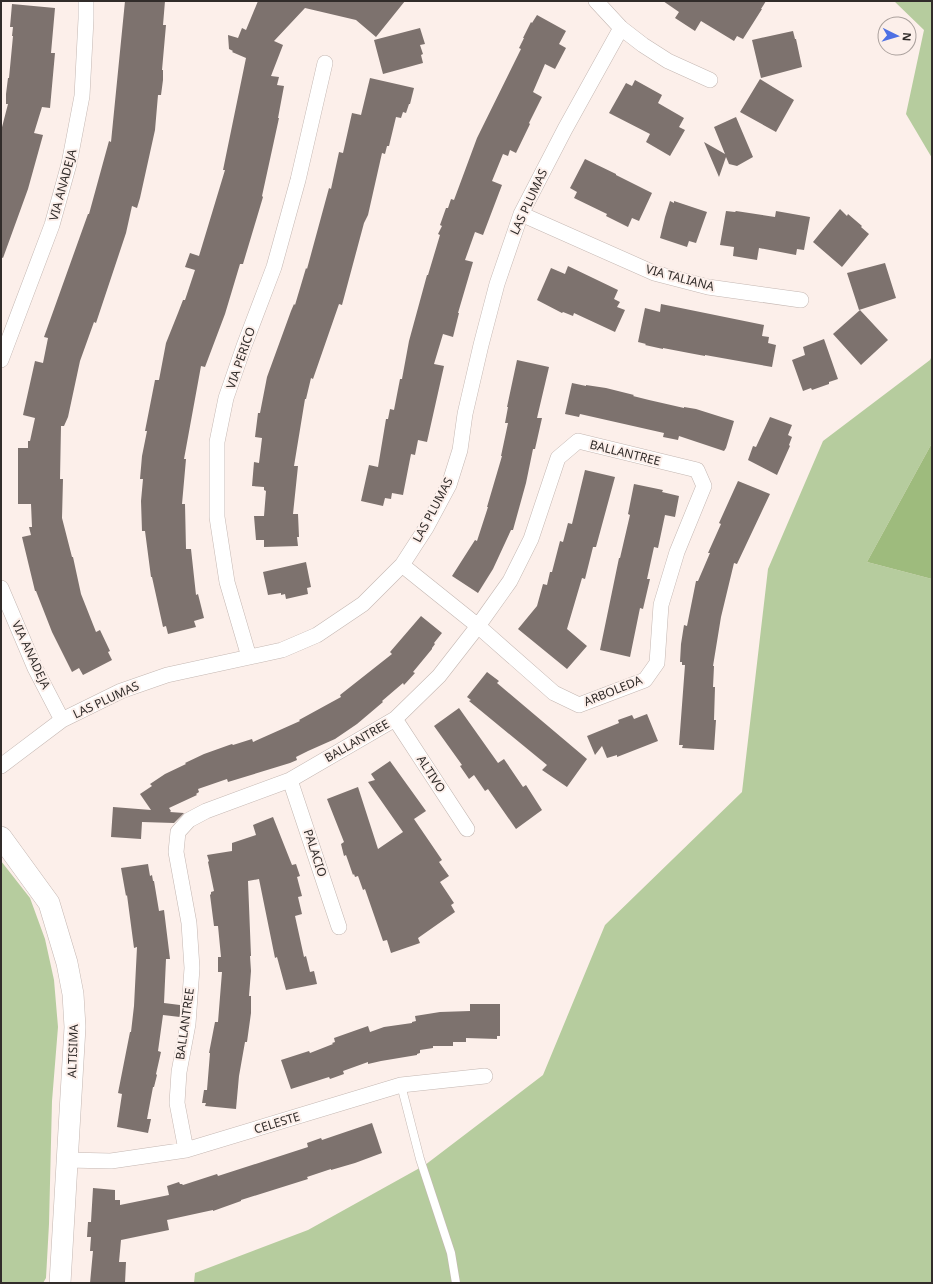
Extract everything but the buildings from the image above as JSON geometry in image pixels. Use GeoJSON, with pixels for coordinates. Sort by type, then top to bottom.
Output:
{"type":"FeatureCollection","features":[{"type":"Feature","properties":{"kind":"street","name":"VIA ANADEJA"},"geometry":{"type":"LineString","coordinates":[[1,360],[52,225],[70,164],[82,96],[86,1]]}},
{"type":"Feature","properties":{"kind":"street"},"geometry":{"type":"LineString","coordinates":[[596,1],[621,28],[643,45],[668,61],[710,80]]}},
{"type":"Feature","properties":{"kind":"street","name":"LAS PLUMAS"},"geometry":{"type":"LineString","coordinates":[[1,766],[62,720],[121,691],[167,675],[282,650],[317,635],[363,604],[402,565],[426,528],[449,485],[460,450],[465,414],[497,284],[521,214],[565,129],[621,28]]}},
{"type":"Feature","properties":{"kind":"street","name":"VIA PERICO"},"geometry":{"type":"LineString","coordinates":[[250,657],[227,582],[217,518],[217,442],[226,398],[274,267],[298,180],[325,63]]}},
{"type":"Feature","properties":{"kind":"street","name":"VIA TALIANA"},"geometry":{"type":"LineString","coordinates":[[521,214],[654,273],[708,287],[801,300]]}},
{"type":"Feature","properties":{"kind":"street","name":"BALLANTREE"},"geometry":{"type":"LineString","coordinates":[[186,1150],[177,1103],[179,1072],[188,1024],[192,968],[189,923],[176,852],[178,832],[189,820],[206,811],[290,780],[395,719],[440,676],[510,581],[531,539],[558,458],[578,441],[697,470],[704,486]]}},
{"type":"Feature","properties":{"kind":"street","name":"ARBOLEDA"},"geometry":{"type":"LineString","coordinates":[[402,565],[478,626],[554,693],[579,705],[646,680],[657,663],[661,605],[677,552],[704,486]]}},
{"type":"Feature","properties":{"kind":"street","name":"VIA ANADEJA"},"geometry":{"type":"LineString","coordinates":[[1,588],[35,668],[62,720]]}},
{"type":"Feature","properties":{"kind":"street","name":"ALTIVO"},"geometry":{"type":"LineString","coordinates":[[395,719],[467,829]]}},
{"type":"Feature","properties":{"kind":"street","name":"PALACIO"},"geometry":{"type":"LineString","coordinates":[[290,780],[339,927]]}},
{"type":"Feature","properties":{"kind":"street","name":"ALTISIMA"},"geometry":{"type":"LineString","coordinates":[[1,837],[49,904],[68,969],[73,994],[75,1027],[60,1283]]}},
{"type":"Feature","properties":{"kind":"street","name":"CELESTE"},"geometry":{"type":"LineString","coordinates":[[67,1160],[111,1161],[186,1150],[401,1085],[485,1076]]}},
{"type":"Feature","properties":{"kind":"lane"},"geometry":{"type":"LineString","coordinates":[[401,1085],[420,1159],[451,1253],[456,1283]]}},
{"type":"Feature","properties":{"kind":"green space"},"geometry":{"type":"Polygon","coordinates":[[[894,1],[932,1],[932,158],[906,114],[924,30],[917,23],[917,16],[910,16],[894,1]]]}},
{"type":"Feature","properties":{"kind":"green space"},"geometry":{"type":"Polygon","coordinates":[[[932,356],[932,443],[867,562],[932,579],[932,1283],[194,1283],[195,1273],[308,1230],[425,1165],[543,1075],[605,925],[742,792],[768,569],[823,441],[930,360],[932,356]]]}},
{"type":"Feature","properties":{"kind":"green space"},"geometry":{"type":"Polygon","coordinates":[[[932,443],[932,579],[867,562],[932,443]]]}},
{"type":"Feature","properties":{"kind":"green space"},"geometry":{"type":"Polygon","coordinates":[[[1,861],[30,898],[45,939],[54,980],[58,1027],[52,1101],[46,1278],[43,1283],[1,1283],[1,861]]]}}]}
